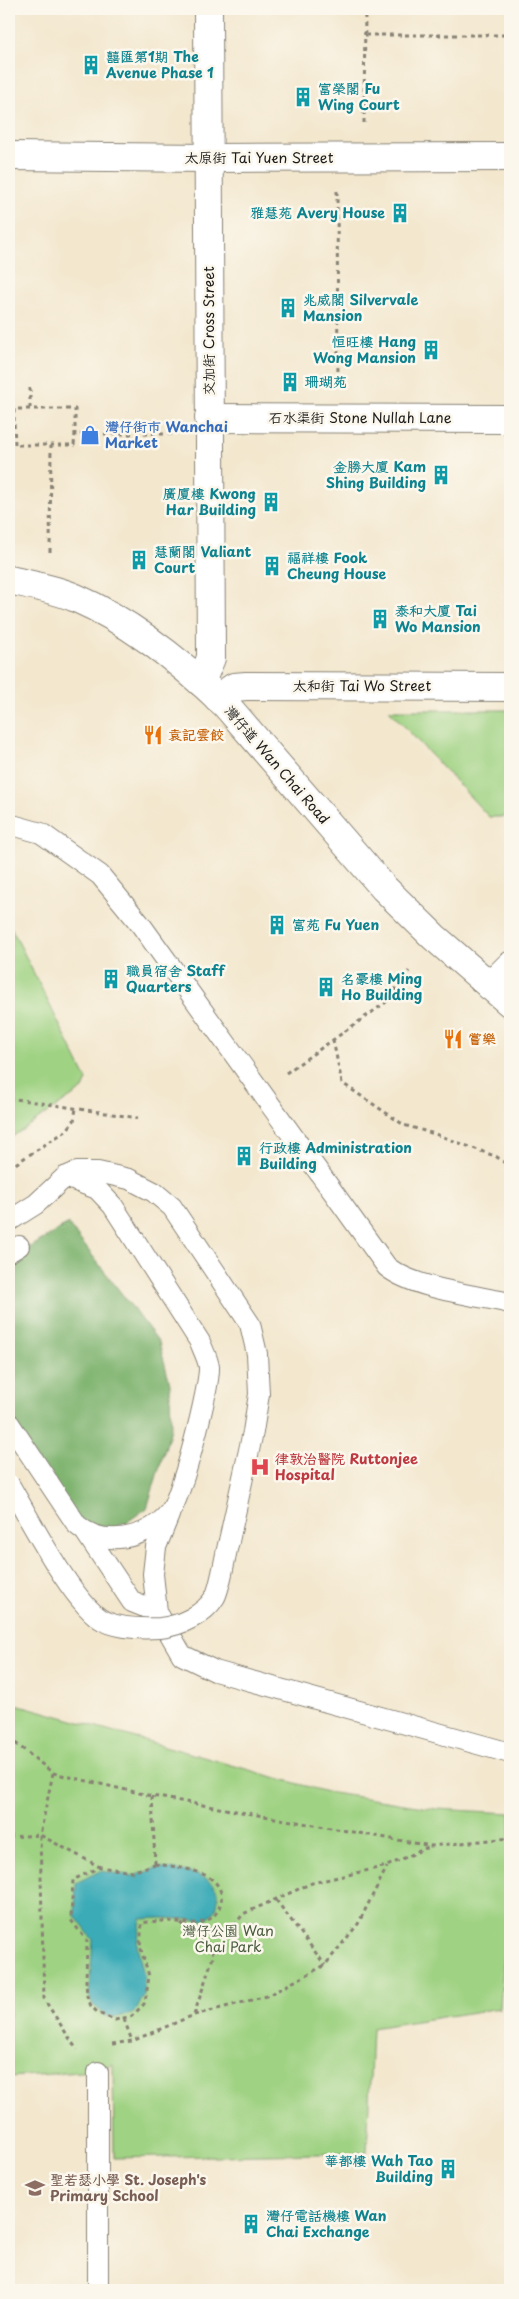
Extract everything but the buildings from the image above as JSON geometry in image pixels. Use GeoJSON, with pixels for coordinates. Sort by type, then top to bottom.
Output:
{"type":"FeatureCollection","features":[{"type":"Feature","properties":{"kind":"street","name":"交加街 Cross Street"},"geometry":{"type":"LineString","coordinates":[[208,9],[210,690]]}},
{"type":"Feature","properties":{"kind":"street","name":"太原街 Tai Yuen Street"},"geometry":{"type":"LineString","coordinates":[[9,156],[208,158],[510,157]]}},
{"type":"Feature","properties":{"kind":"street","name":"石水渠街 Stone Nullah Lane"},"geometry":{"type":"LineString","coordinates":[[209,418],[510,419]]}},
{"type":"Feature","properties":{"kind":"street","name":"灣仔道 Wan Chai Road"},"geometry":{"type":"LineString","coordinates":[[9,580],[75,598],[118,620],[210,690],[384,888],[434,937],[500,994]]}},
{"type":"Feature","properties":{"kind":"street","name":"太和街 Tai Wo Street"},"geometry":{"type":"LineString","coordinates":[[210,690],[246,686],[510,687]]}},
{"type":"Feature","properties":{"kind":"street"},"geometry":{"type":"LineString","coordinates":[[500,994],[510,966]]}},
{"type":"Feature","properties":{"kind":"lane"},"geometry":{"type":"LineString","coordinates":[[9,824],[41,833],[100,875],[142,925],[387,1267],[398,1275],[417,1282],[510,1303]]}},
{"type":"Feature","properties":{"kind":"lane"},"geometry":{"type":"LineString","coordinates":[[9,1221],[36,1204],[65,1177],[77,1172],[98,1172],[129,1179],[154,1192],[172,1207],[250,1324],[257,1354],[259,1394],[253,1432],[215,1596],[198,1614],[172,1627],[137,1630],[104,1621],[82,1602],[66,1581],[9,1484]]}},
{"type":"Feature","properties":{"kind":"lane"},"geometry":{"type":"LineString","coordinates":[[65,1177],[97,1189],[113,1206],[200,1342],[209,1366],[206,1394],[178,1496],[169,1513],[156,1547],[153,1574],[157,1612],[182,1655],[215,1671],[510,1753]]}},
{"type":"Feature","properties":{"kind":"lane"},"geometry":{"type":"LineString","coordinates":[[9,1423],[77,1525],[86,1533],[132,1602],[157,1612]]}},
{"type":"Feature","properties":{"kind":"lane"},"geometry":{"type":"LineString","coordinates":[[86,1533],[113,1539],[137,1535],[153,1526],[169,1513]]}},
{"type":"Feature","properties":{"kind":"lane"},"geometry":{"type":"LineString","coordinates":[[98,2072],[98,2290]]}},
{"type":"Feature","properties":{"kind":"path"},"geometry":{"type":"LineString","coordinates":[[364,127],[365,9]]}},
{"type":"Feature","properties":{"kind":"path"},"geometry":{"type":"LineString","coordinates":[[365,34],[510,35]]}},
{"type":"Feature","properties":{"kind":"path"},"geometry":{"type":"LineString","coordinates":[[338,188],[338,384]]}},
{"type":"Feature","properties":{"kind":"path"},"geometry":{"type":"LineString","coordinates":[[30,388],[30,408]]}},
{"type":"Feature","properties":{"kind":"path"},"geometry":{"type":"LineString","coordinates":[[30,408],[75,409],[74,445],[15,445],[14,409],[30,408]]}},
{"type":"Feature","properties":{"kind":"path"},"geometry":{"type":"LineString","coordinates":[[9,421],[14,421]]}},
{"type":"Feature","properties":{"kind":"path"},"geometry":{"type":"LineString","coordinates":[[75,434],[169,434]]}},
{"type":"Feature","properties":{"kind":"path"},"geometry":{"type":"LineString","coordinates":[[50,558],[51,445]]}},
{"type":"Feature","properties":{"kind":"path"},"geometry":{"type":"LineString","coordinates":[[281,1077],[385,1003],[409,971]]}},
{"type":"Feature","properties":{"kind":"path"},"geometry":{"type":"LineString","coordinates":[[333,1040],[342,1083],[404,1125],[438,1135],[497,1157],[510,1167]]}},
{"type":"Feature","properties":{"kind":"path"},"geometry":{"type":"LineString","coordinates":[[9,1098],[138,1118]]}},
{"type":"Feature","properties":{"kind":"path"},"geometry":{"type":"LineString","coordinates":[[9,1168],[66,1131],[74,1120],[76,1108]]}},
{"type":"Feature","properties":{"kind":"path"},"geometry":{"type":"LineString","coordinates":[[9,1738],[53,1773],[152,1796],[430,1846],[510,1838]]}},
{"type":"Feature","properties":{"kind":"path"},"geometry":{"type":"LineString","coordinates":[[53,1773],[40,1835],[44,1999],[76,2048],[98,2072]]}},
{"type":"Feature","properties":{"kind":"path"},"geometry":{"type":"LineString","coordinates":[[152,1796],[155,1864]]}},
{"type":"Feature","properties":{"kind":"path"},"geometry":{"type":"LineString","coordinates":[[9,1837],[40,1835],[100,1868],[132,1872],[155,1864],[183,1867],[208,1876],[218,1888],[221,1902],[215,1916],[201,1922],[181,1923],[162,1921],[142,1923],[140,1946],[148,1976],[148,1986],[144,2004],[132,2016],[124,2019],[106,2018],[91,2006],[87,1996],[86,1981],[87,1941],[71,1920],[73,1880],[100,1868]]}},
{"type":"Feature","properties":{"kind":"path"},"geometry":{"type":"LineString","coordinates":[[194,2015],[214,1954],[243,1914],[312,1884],[387,1866],[430,1846]]}},
{"type":"Feature","properties":{"kind":"path"},"geometry":{"type":"LineString","coordinates":[[104,2045],[132,2041],[194,2015],[267,1996],[325,1965],[358,1924],[387,1866]]}},
{"type":"Feature","properties":{"kind":"path"},"geometry":{"type":"LineString","coordinates":[[276,1900],[325,1965]]}},
{"type":"Feature","properties":{"kind":"path"},"geometry":{"type":"LineString","coordinates":[[181,1923],[214,1954]]}},
{"type":"Feature","properties":{"kind":"path"},"geometry":{"type":"LineString","coordinates":[[124,2019],[132,2041]]}},
{"type":"Feature","properties":{"kind":"path"},"geometry":{"type":"LineString","coordinates":[[76,2048],[85,2047]]}},
{"type":"Feature","properties":{"kind":"green space"},"geometry":{"type":"Polygon","coordinates":[[[389,710],[510,710],[510,817],[489,817],[389,710]]]}},
{"type":"Feature","properties":{"kind":"green space"},"geometry":{"type":"Polygon","coordinates":[[[9,923],[87,1080],[83,1089],[9,1139],[9,923]]]}},
{"type":"Feature","properties":{"kind":"green space"},"geometry":{"type":"Polygon","coordinates":[[[68,1224],[159,1342],[170,1384],[171,1429],[147,1508],[113,1532],[81,1525],[9,1434],[9,1260],[68,1224]]]}},
{"type":"Feature","properties":{"kind":"green space","name":"灣仔公園 Wan Chai Park"},"geometry":{"type":"Polygon","coordinates":[[[9,1702],[327,1792],[436,1809],[510,1813],[510,1866],[500,2008],[372,2028],[367,2153],[114,2158],[113,2064],[95,2071],[9,2077],[9,1702]]]}},
{"type":"Feature","properties":{"kind":"water"},"geometry":{"type":"Polygon","coordinates":[[[157,1868],[188,1872],[208,1880],[218,1894],[216,1908],[209,1917],[201,1920],[141,1919],[137,1945],[144,1976],[144,1995],[137,2009],[132,2014],[116,2017],[107,2016],[93,2005],[89,1996],[93,1940],[75,1916],[76,1883],[100,1871],[134,1876],[157,1868]]]}},
{"type":"Feature","properties":{"kind":"place","name":"囍匯第1期 The Avenue Phase 1"},"geometry":{"type":"Point","coordinates":[91,65]}},
{"type":"Feature","properties":{"kind":"place","name":"富榮閣 Fu Wing Court"},"geometry":{"type":"Point","coordinates":[303,97]}},
{"type":"Feature","properties":{"kind":"place","name":"雅慧苑 Avery House"},"geometry":{"type":"Point","coordinates":[400,213]}},
{"type":"Feature","properties":{"kind":"place","name":"兆威閣 Silvervale Mansion"},"geometry":{"type":"Point","coordinates":[288,308]}},
{"type":"Feature","properties":{"kind":"place","name":"恒旺樓 Hang Wong Mansion"},"geometry":{"type":"Point","coordinates":[431,350]}},
{"type":"Feature","properties":{"kind":"place","name":"珊瑚苑"},"geometry":{"type":"Point","coordinates":[290,382]}},
{"type":"Feature","properties":{"kind":"place","name":"灣仔街市 Wanchai Market"},"geometry":{"type":"Point","coordinates":[90,435]}},
{"type":"Feature","properties":{"kind":"place","name":"金勝大廈 Kam Shing Building"},"geometry":{"type":"Point","coordinates":[441,475]}},
{"type":"Feature","properties":{"kind":"place","name":"廣廈樓 Kwong Har Building"},"geometry":{"type":"Point","coordinates":[271,502]}},
{"type":"Feature","properties":{"kind":"place","name":"慧蘭閣 Valiant Court"},"geometry":{"type":"Point","coordinates":[139,560]}},
{"type":"Feature","properties":{"kind":"place","name":"福祥樓 Fook Cheung House"},"geometry":{"type":"Point","coordinates":[272,566]}},
{"type":"Feature","properties":{"kind":"place","name":"泰和大廈 Tai Wo Mansion"},"geometry":{"type":"Point","coordinates":[380,619]}},
{"type":"Feature","properties":{"kind":"place","name":"袁記雲餃"},"geometry":{"type":"Point","coordinates":[153,735]}},
{"type":"Feature","properties":{"kind":"place","name":"富苑 Fu Yuen"},"geometry":{"type":"Point","coordinates":[277,925]}},
{"type":"Feature","properties":{"kind":"place","name":"職員宿舍 Staff Quarters"},"geometry":{"type":"Point","coordinates":[111,979]}},
{"type":"Feature","properties":{"kind":"place","name":"名豪樓 Ming Ho Building"},"geometry":{"type":"Point","coordinates":[326,987]}},
{"type":"Feature","properties":{"kind":"place","name":"嘗樂"},"geometry":{"type":"Point","coordinates":[453,1039]}},
{"type":"Feature","properties":{"kind":"place","name":"行政樓 Administration Building"},"geometry":{"type":"Point","coordinates":[244,1156]}},
{"type":"Feature","properties":{"kind":"place","name":"律敦治醫院 Ruttonjee Hospital"},"geometry":{"type":"Point","coordinates":[260,1467]}},
{"type":"Feature","properties":{"kind":"place","name":"華都樓 Wah Tao Building"},"geometry":{"type":"Point","coordinates":[448,2169]}},
{"type":"Feature","properties":{"kind":"place","name":"聖若瑟小學 St. Joseph's Primary School"},"geometry":{"type":"Point","coordinates":[35,2188]}},
{"type":"Feature","properties":{"kind":"place","name":"灣仔電話機樓 Wan Chai Exchange"},"geometry":{"type":"Point","coordinates":[251,2224]}}]}
